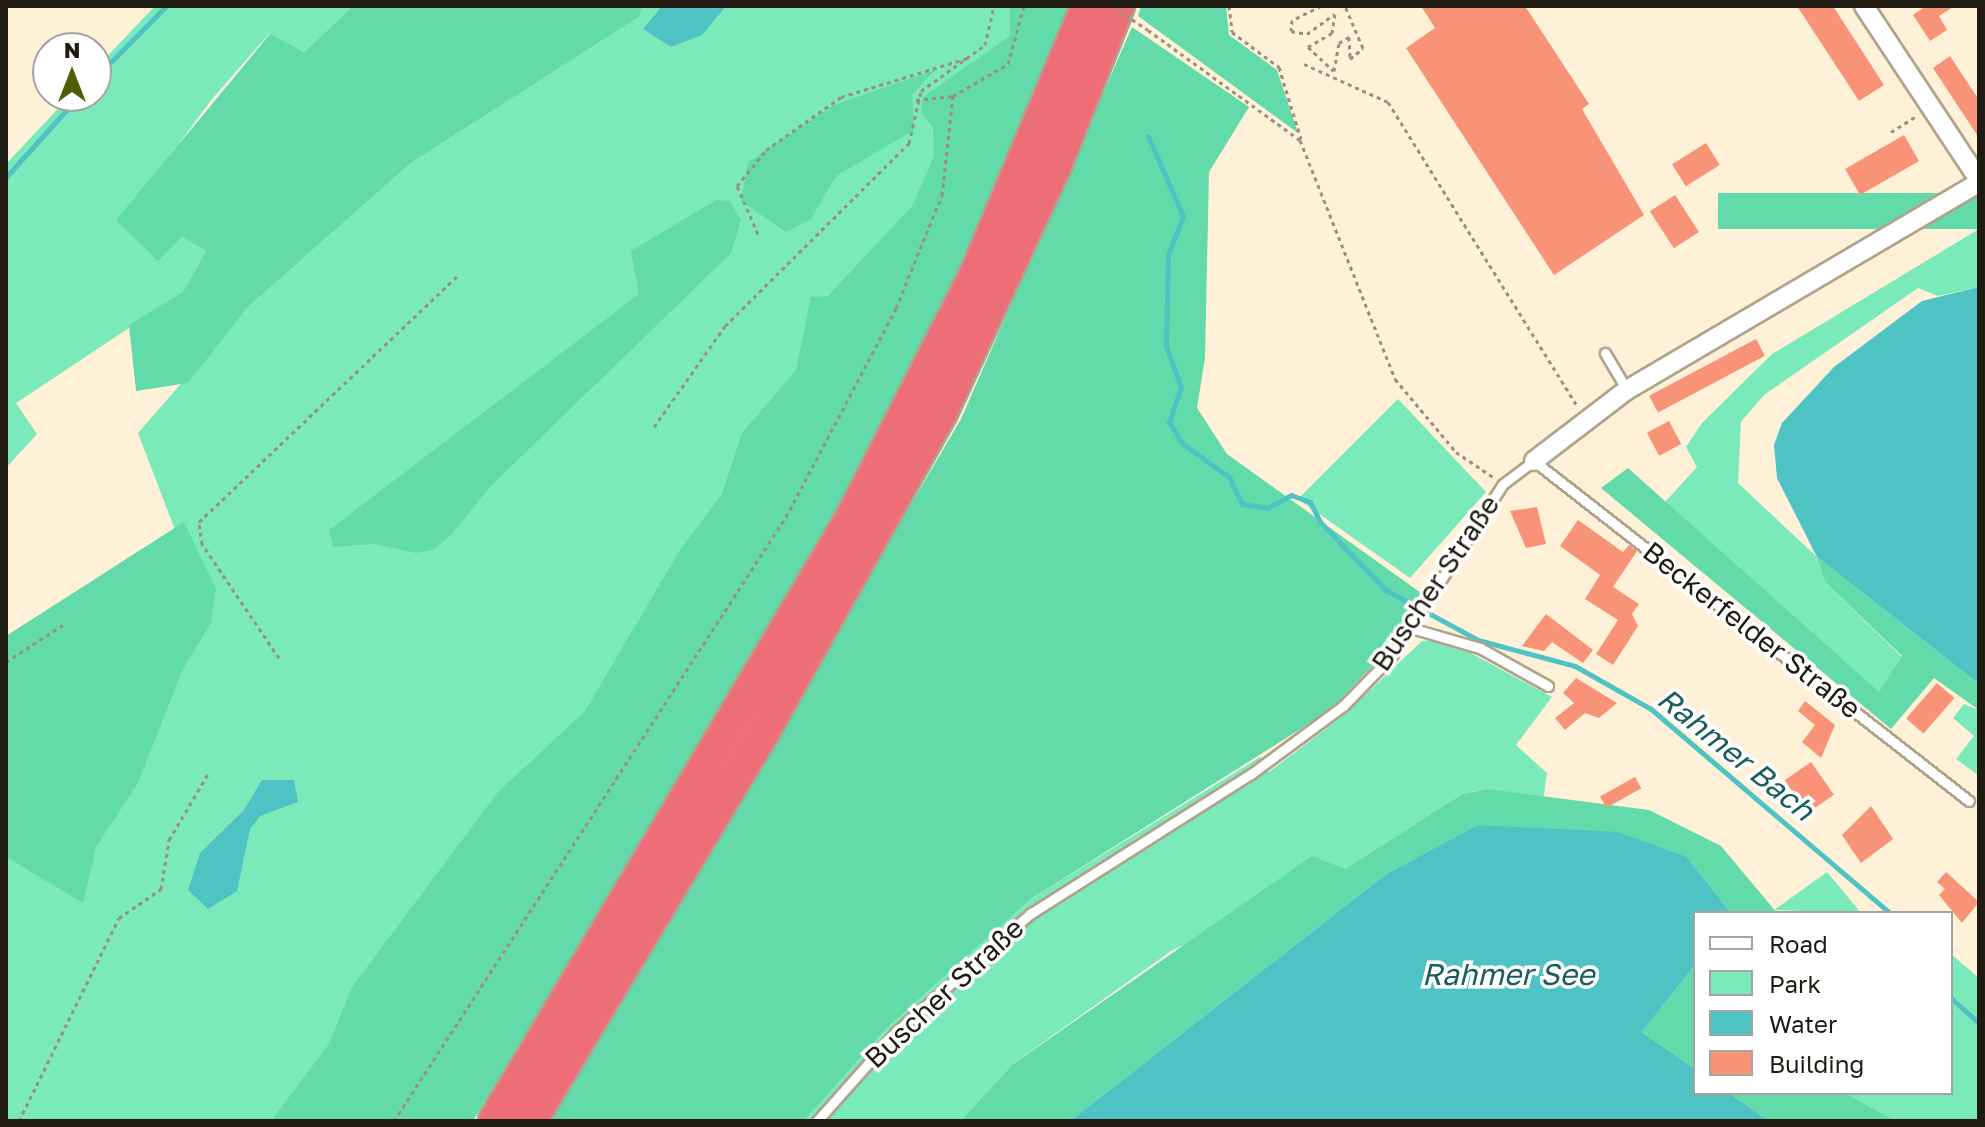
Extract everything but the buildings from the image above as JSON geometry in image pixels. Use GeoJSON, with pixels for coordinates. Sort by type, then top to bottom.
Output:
{"type":"FeatureCollection","features":[{"type":"Feature","properties":{"kind":"highway"},"geometry":{"type":"LineString","coordinates":[[495,1121],[852,518],[975,277],[1088,6]]}},
{"type":"Feature","properties":{"kind":"highway"},"geometry":{"type":"LineString","coordinates":[[530,1121],[751,752],[941,412],[1050,176],[1118,6]]}},
{"type":"Feature","properties":{"kind":"street"},"geometry":{"type":"LineString","coordinates":[[1864,6],[1979,182]]}},
{"type":"Feature","properties":{"kind":"street","name":"Buscher Straße"},"geometry":{"type":"LineString","coordinates":[[1534,461],[1585,417],[1627,390],[1979,182]]}},
{"type":"Feature","properties":{"kind":"lane"},"geometry":{"type":"LineString","coordinates":[[1605,353],[1627,390]]}},
{"type":"Feature","properties":{"kind":"lane","name":"Buscher Straße"},"geometry":{"type":"LineString","coordinates":[[817,1121],[896,1032],[1018,924],[1314,731],[1391,657],[1503,484],[1534,461]]}},
{"type":"Feature","properties":{"kind":"lane","name":"Beckerfelder Straße"},"geometry":{"type":"LineString","coordinates":[[1534,461],[1969,801]]}},
{"type":"Feature","properties":{"kind":"lane"},"geometry":{"type":"LineString","coordinates":[[1411,628],[1480,648],[1548,686]]}},
{"type":"Feature","properties":{"kind":"path"},"geometry":{"type":"LineString","coordinates":[[916,100],[974,56],[991,33],[994,6]]}},
{"type":"Feature","properties":{"kind":"path"},"geometry":{"type":"LineString","coordinates":[[916,100],[953,96],[1008,64],[1024,6]]}},
{"type":"Feature","properties":{"kind":"path"},"geometry":{"type":"LineString","coordinates":[[1112,6],[1300,140]]}},
{"type":"Feature","properties":{"kind":"path"},"geometry":{"type":"LineString","coordinates":[[1229,6],[1232,32],[1279,67],[1300,140],[1395,379],[1456,452],[1503,484]]}},
{"type":"Feature","properties":{"kind":"path"},"geometry":{"type":"LineString","coordinates":[[1278,6],[1296,6]]}},
{"type":"Feature","properties":{"kind":"path"},"geometry":{"type":"LineString","coordinates":[[1321,6],[1292,20],[1291,31],[1307,34],[1335,14],[1332,33],[1308,47],[1334,71],[1339,43],[1349,37],[1350,59],[1363,48],[1345,6]]}},
{"type":"Feature","properties":{"kind":"path"},"geometry":{"type":"LineString","coordinates":[[758,234],[737,186],[766,150],[841,97],[974,56]]}},
{"type":"Feature","properties":{"kind":"path"},"geometry":{"type":"LineString","coordinates":[[1304,64],[1388,102],[1585,417]]}},
{"type":"Feature","properties":{"kind":"path"},"geometry":{"type":"LineString","coordinates":[[394,1121],[786,517],[896,308],[942,195],[953,96]]}},
{"type":"Feature","properties":{"kind":"path"},"geometry":{"type":"LineString","coordinates":[[654,427],[725,326],[916,133],[916,100]]}},
{"type":"Feature","properties":{"kind":"path"},"geometry":{"type":"LineString","coordinates":[[1891,132],[1930,107]]}},
{"type":"Feature","properties":{"kind":"path"},"geometry":{"type":"LineString","coordinates":[[279,658],[202,544],[199,522],[457,276]]}},
{"type":"Feature","properties":{"kind":"path"},"geometry":{"type":"LineString","coordinates":[[6,662],[64,624]]}},
{"type":"Feature","properties":{"kind":"path"},"geometry":{"type":"LineString","coordinates":[[19,1121],[119,918],[161,889],[169,840],[208,774]]}},
{"type":"Feature","properties":{"kind":"green space"},"geometry":{"type":"Polygon","coordinates":[[[155,6],[353,6],[304,52],[269,34],[212,99],[153,179],[182,237],[206,251],[183,292],[16,403],[37,434],[6,468],[6,164],[55,112],[112,112],[112,51],[155,6]]]}},
{"type":"Feature","properties":{"kind":"green space"},"geometry":{"type":"Polygon","coordinates":[[[353,6],[643,6],[639,17],[411,163],[247,308],[188,383],[136,391],[129,325],[183,292],[206,251],[182,237],[158,261],[116,220],[270,34],[304,52],[353,6]]]}},
{"type":"Feature","properties":{"kind":"green space"},"geometry":{"type":"Polygon","coordinates":[[[643,6],[1010,6],[1010,36],[933,187],[381,1121],[6,1121],[6,695],[193,577],[138,433],[247,308],[411,163],[639,17],[643,6]]]}},
{"type":"Feature","properties":{"kind":"green space"},"geometry":{"type":"Polygon","coordinates":[[[1010,6],[1071,6],[960,271],[838,514],[473,1121],[271,1121],[329,1044],[352,987],[498,792],[585,711],[680,550],[722,494],[742,433],[796,370],[811,297],[828,296],[912,206],[934,156],[933,127],[921,113],[923,97],[1010,36],[1010,6]]]}},
{"type":"Feature","properties":{"kind":"green space"},"geometry":{"type":"Polygon","coordinates":[[[1141,6],[1226,6],[1229,35],[1277,70],[1298,133],[1138,16],[1141,6]]]}},
{"type":"Feature","properties":{"kind":"green space"},"geometry":{"type":"Polygon","coordinates":[[[1132,27],[1249,107],[1209,172],[1205,358],[1197,408],[1227,454],[1421,593],[1381,657],[1329,711],[1031,899],[888,1027],[804,1121],[549,1121],[961,419],[1132,27]]]}},
{"type":"Feature","properties":{"kind":"green space"},"geometry":{"type":"Polygon","coordinates":[[[935,70],[912,95],[914,130],[836,176],[811,219],[786,232],[741,201],[748,162],[834,105],[935,70]]]}},
{"type":"Feature","properties":{"kind":"green space"},"geometry":{"type":"Polygon","coordinates":[[[1718,193],[1979,193],[1979,229],[1718,229],[1718,193]]]}},
{"type":"Feature","properties":{"kind":"green space"},"geometry":{"type":"Polygon","coordinates":[[[716,200],[730,201],[741,220],[731,253],[489,488],[452,534],[433,550],[416,553],[374,544],[333,547],[329,530],[639,294],[631,251],[716,200]]]}},
{"type":"Feature","properties":{"kind":"green space"},"geometry":{"type":"Polygon","coordinates":[[[1979,229],[1979,287],[1938,296],[1918,288],[1764,395],[1741,422],[1738,483],[1817,557],[1825,582],[1902,657],[1879,693],[1665,502],[1697,467],[1686,447],[1702,423],[1772,354],[1979,229]]]}},
{"type":"Feature","properties":{"kind":"green space"},"geometry":{"type":"Polygon","coordinates":[[[1398,399],[1486,492],[1410,578],[1298,499],[1398,399]]]}},
{"type":"Feature","properties":{"kind":"green space"},"geometry":{"type":"Polygon","coordinates":[[[1628,468],[1879,692],[1902,656],[1825,582],[1817,557],[1979,684],[1979,710],[1934,678],[1891,729],[1601,488],[1628,468]]]}},
{"type":"Feature","properties":{"kind":"green space"},"geometry":{"type":"Polygon","coordinates":[[[184,522],[216,589],[211,623],[183,669],[138,783],[96,847],[83,903],[6,857],[6,636],[184,522]]]}},
{"type":"Feature","properties":{"kind":"green space"},"geometry":{"type":"Polygon","coordinates":[[[1445,639],[1552,697],[1516,745],[1547,773],[1543,801],[1488,789],[1462,794],[1345,869],[1171,951],[1013,1064],[960,1121],[804,1121],[888,1027],[1031,899],[1260,757],[1269,772],[1344,715],[1422,641],[1445,639]]]}},
{"type":"Feature","properties":{"kind":"green space"},"geometry":{"type":"Polygon","coordinates":[[[1964,704],[1979,710],[1979,776],[1956,759],[1974,736],[1953,718],[1964,704]]]}},
{"type":"Feature","properties":{"kind":"green space"},"geometry":{"type":"Polygon","coordinates":[[[1488,789],[1649,810],[1721,846],[1775,911],[1729,911],[1687,857],[1477,825],[1386,874],[1070,1121],[960,1121],[1013,1064],[1312,856],[1345,869],[1462,794],[1488,789]]]}},
{"type":"Feature","properties":{"kind":"green space"},"geometry":{"type":"Polygon","coordinates":[[[1827,872],[1859,911],[1803,911],[1774,910],[1827,872]]]}},
{"type":"Feature","properties":{"kind":"green space"},"geometry":{"type":"Polygon","coordinates":[[[1953,956],[1979,978],[1979,1121],[1896,1121],[1849,1095],[1953,1095],[1953,956]]]}},
{"type":"Feature","properties":{"kind":"green space"},"geometry":{"type":"Polygon","coordinates":[[[1693,968],[1693,1068],[1642,1032],[1693,968]]]}},
{"type":"Feature","properties":{"kind":"green space"},"geometry":{"type":"Polygon","coordinates":[[[1732,1095],[1849,1095],[1896,1121],[1769,1121],[1732,1095]]]}},
{"type":"Feature","properties":{"kind":"water"},"geometry":{"type":"Polygon","coordinates":[[[662,6],[726,6],[702,35],[671,47],[643,29],[662,6]]]}},
{"type":"Feature","properties":{"kind":"water"},"geometry":{"type":"Polygon","coordinates":[[[1979,287],[1979,684],[1817,557],[1777,478],[1774,445],[1782,423],[1834,367],[1922,301],[1979,287]]]}},
{"type":"Feature","properties":{"kind":"water"},"geometry":{"type":"Polygon","coordinates":[[[262,780],[294,780],[298,802],[260,816],[250,829],[237,891],[208,909],[188,890],[200,853],[244,810],[262,780]]]}},
{"type":"Feature","properties":{"kind":"water","name":"Rahmer See"},"geometry":{"type":"Polygon","coordinates":[[[1477,825],[1618,832],[1687,857],[1729,911],[1693,911],[1693,968],[1642,1032],[1693,1068],[1693,1095],[1732,1095],[1769,1121],[1070,1121],[1386,874],[1477,825]]]}},
{"type":"Feature","properties":{"kind":"waterway"},"geometry":{"type":"LineString","coordinates":[[112,61],[166,6]]}},
{"type":"Feature","properties":{"kind":"waterway"},"geometry":{"type":"LineString","coordinates":[[6,177],[65,112]]}},
{"type":"Feature","properties":{"kind":"waterway","name":"Rahmer Bach"},"geometry":{"type":"LineString","coordinates":[[1148,136],[1183,216],[1168,255],[1166,346],[1181,387],[1169,422],[1183,444],[1229,477],[1242,504],[1267,508],[1291,495],[1310,502],[1320,522],[1386,590],[1478,640],[1575,666],[1651,709],[1888,911]]}},
{"type":"Feature","properties":{"kind":"waterway","name":"Rahmer Bach"},"geometry":{"type":"LineString","coordinates":[[1953,1000],[1979,1023]]}}]}
